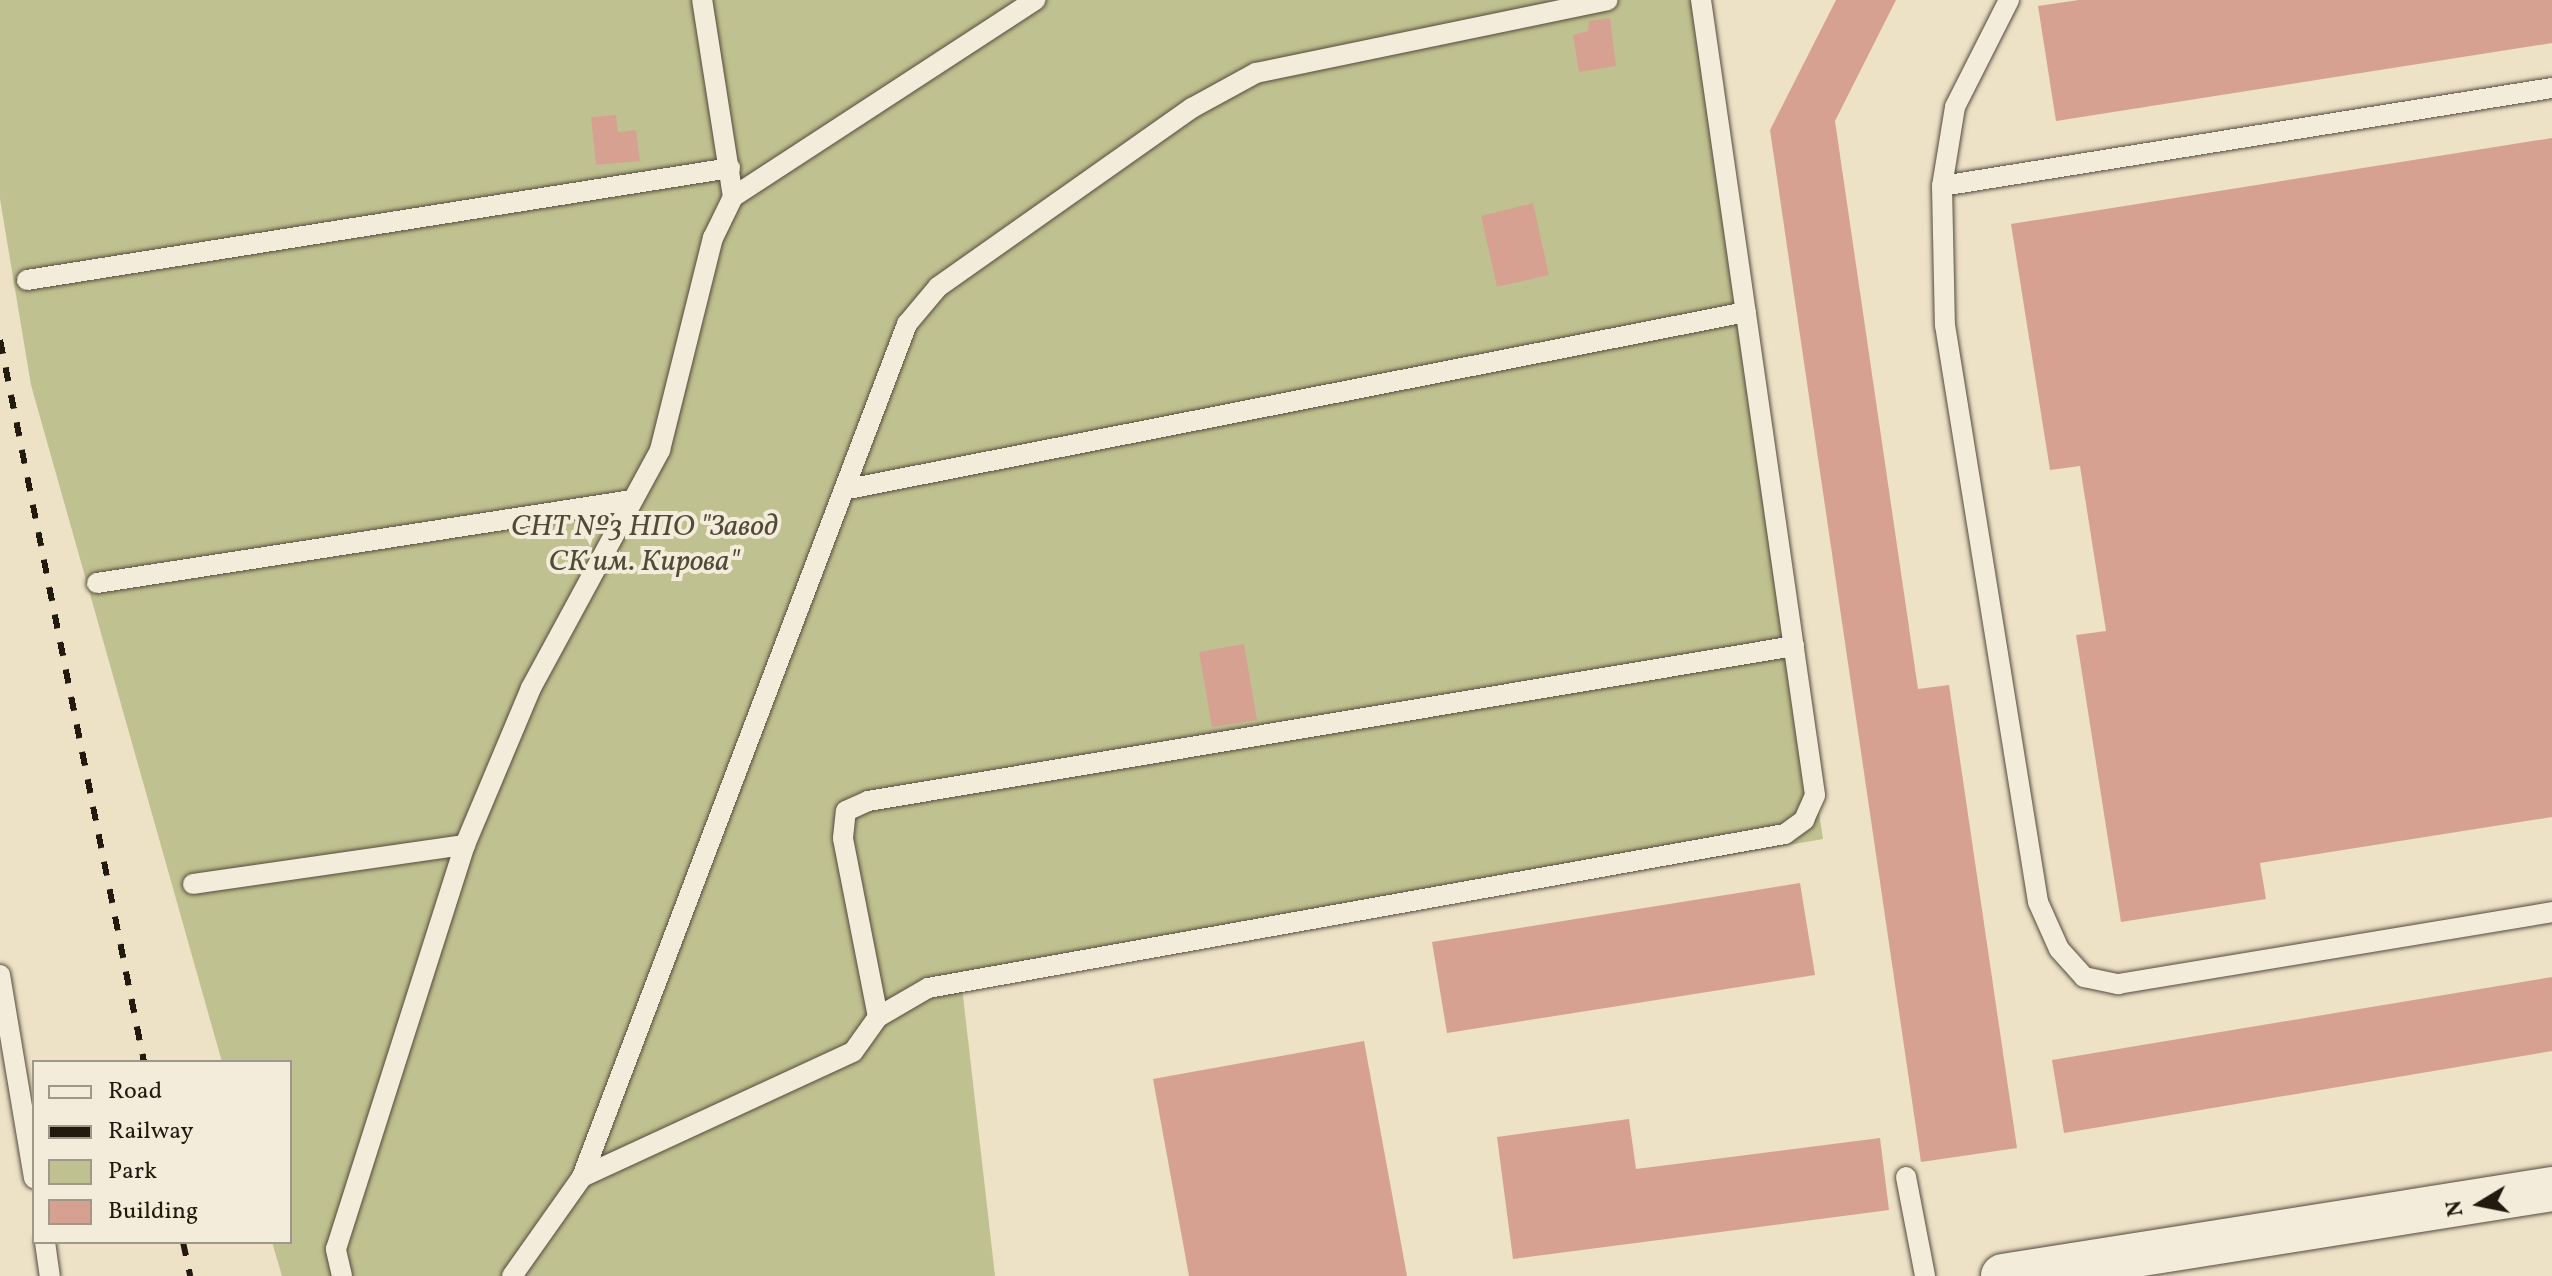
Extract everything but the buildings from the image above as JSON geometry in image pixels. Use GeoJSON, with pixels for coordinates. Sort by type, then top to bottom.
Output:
{"type":"FeatureCollection","features":[{"type":"Feature","properties":{"kind":"street"},"geometry":{"type":"LineString","coordinates":[[2003,1276],[2552,1189]]}},
{"type":"Feature","properties":{"kind":"lane"},"geometry":{"type":"LineString","coordinates":[[702,0],[733,197]]}},
{"type":"Feature","properties":{"kind":"lane"},"geometry":{"type":"LineString","coordinates":[[342,1276],[336,1249],[465,845],[531,688],[660,450],[713,238],[733,197],[1035,0]]}},
{"type":"Feature","properties":{"kind":"lane"},"geometry":{"type":"LineString","coordinates":[[512,1276],[582,1177],[848,489],[907,324],[938,287],[1192,108],[1256,73],[1607,0]]}},
{"type":"Feature","properties":{"kind":"lane"},"geometry":{"type":"LineString","coordinates":[[582,1177],[853,1052],[878,1017],[928,988],[1785,834],[1804,820],[1815,795],[1701,0]]}},
{"type":"Feature","properties":{"kind":"lane"},"geometry":{"type":"LineString","coordinates":[[2009,0],[1955,107],[1942,186],[1945,325],[2038,902],[2059,949],[2084,977],[2118,984],[2552,912]]}},
{"type":"Feature","properties":{"kind":"lane"},"geometry":{"type":"LineString","coordinates":[[1942,186],[2552,88]]}},
{"type":"Feature","properties":{"kind":"lane"},"geometry":{"type":"LineString","coordinates":[[27,280],[730,168]]}},
{"type":"Feature","properties":{"kind":"lane"},"geometry":{"type":"LineString","coordinates":[[848,489],[1746,312]]}},
{"type":"Feature","properties":{"kind":"lane"},"geometry":{"type":"LineString","coordinates":[[97,583],[632,500]]}},
{"type":"Feature","properties":{"kind":"lane"},"geometry":{"type":"LineString","coordinates":[[878,1017],[843,838],[846,811],[868,801],[1794,646]]}},
{"type":"Feature","properties":{"kind":"lane"},"geometry":{"type":"LineString","coordinates":[[193,884],[465,845]]}},
{"type":"Feature","properties":{"kind":"lane"},"geometry":{"type":"LineString","coordinates":[[0,975],[32,1166]]}},
{"type":"Feature","properties":{"kind":"lane"},"geometry":{"type":"LineString","coordinates":[[1906,1177],[1925,1276]]}},
{"type":"Feature","properties":{"kind":"lane"},"geometry":{"type":"LineString","coordinates":[[45,1244],[50,1276]]}},
{"type":"Feature","properties":{"kind":"green space","name":"СНТ №3 НПО \"Завод СК им. Кирова\""},"geometry":{"type":"Polygon","coordinates":[[[0,0],[1694,0],[1823,839],[962,987],[995,1276],[282,1276],[273,1244],[292,1244],[292,1060],[221,1060],[31,385],[0,199],[0,0]]]}},
{"type":"Feature","properties":{"kind":"railway"},"geometry":{"type":"LineString","coordinates":[[0,340],[144,1060]]}},
{"type":"Feature","properties":{"kind":"railway"},"geometry":{"type":"LineString","coordinates":[[183,1244],[190,1276]]}}]}
